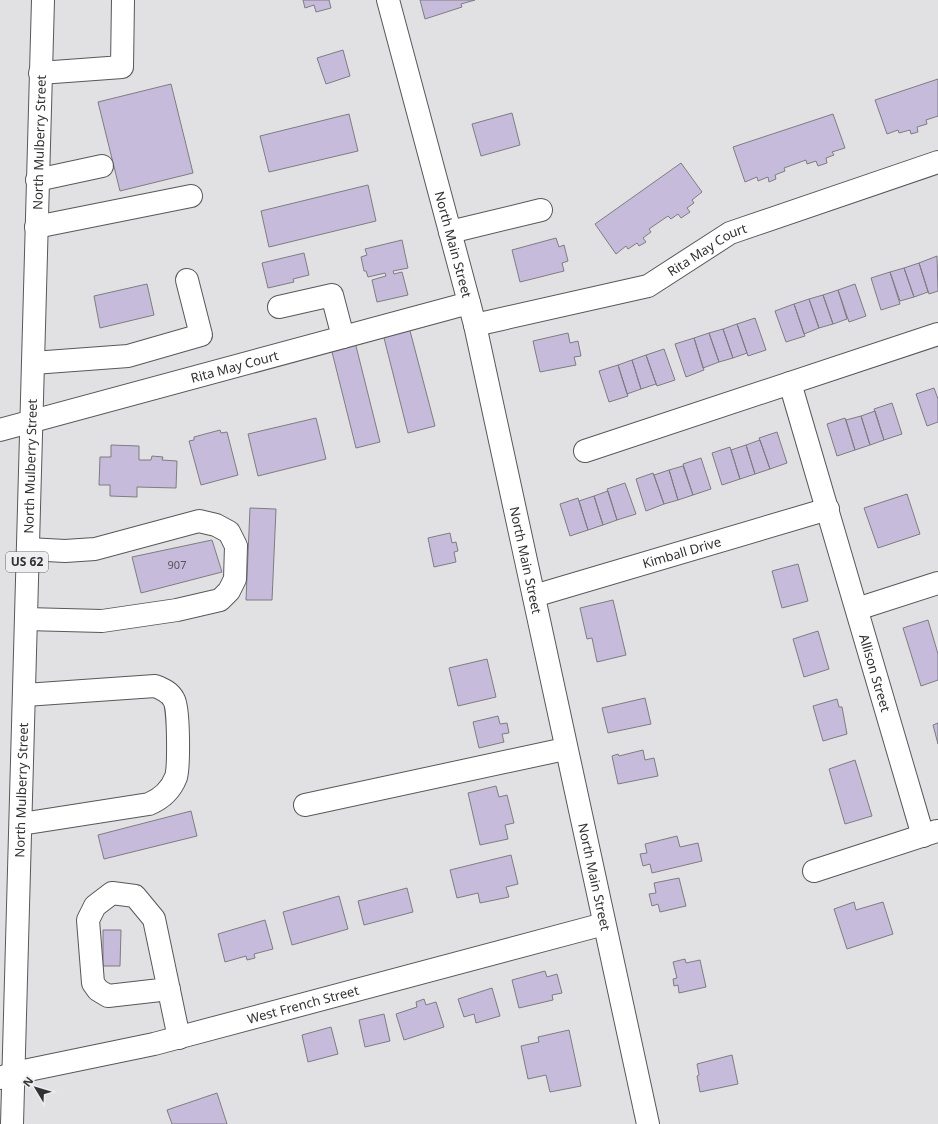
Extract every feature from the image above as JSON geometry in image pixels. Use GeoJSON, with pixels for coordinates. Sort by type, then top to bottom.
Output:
{"type":"FeatureCollection","features":[{"type":"Feature","properties":{"kind":"street","name":"North Mulberry Street"},"geometry":{"type":"LineString","coordinates":[[12,1124],[7,1075],[22,824],[37,180],[43,0]]}},
{"type":"Feature","properties":{"kind":"street"},"geometry":{"type":"LineString","coordinates":[[40,73],[122,67],[122,0]]}},
{"type":"Feature","properties":{"kind":"street","name":"North Main Street"},"geometry":{"type":"LineString","coordinates":[[388,0],[469,303],[534,596],[565,749],[648,1124]]}},
{"type":"Feature","properties":{"kind":"street","name":"Rita May Court"},"geometry":{"type":"LineString","coordinates":[[474,325],[648,286],[730,233],[938,162]]}},
{"type":"Feature","properties":{"kind":"street"},"geometry":{"type":"LineString","coordinates":[[37,180],[102,166]]}},
{"type":"Feature","properties":{"kind":"street"},"geometry":{"type":"LineString","coordinates":[[36,227],[191,196]]}},
{"type":"Feature","properties":{"kind":"street"},"geometry":{"type":"LineString","coordinates":[[450,232],[541,210]]}},
{"type":"Feature","properties":{"kind":"street"},"geometry":{"type":"LineString","coordinates":[[33,363],[128,356],[200,335],[186,280]]}},
{"type":"Feature","properties":{"kind":"street"},"geometry":{"type":"LineString","coordinates":[[279,307],[332,295],[343,337]]}},
{"type":"Feature","properties":{"kind":"street","name":"Rita May Court"},"geometry":{"type":"LineString","coordinates":[[0,430],[469,303]]}},
{"type":"Feature","properties":{"kind":"street"},"geometry":{"type":"LineString","coordinates":[[585,451],[938,334]]}},
{"type":"Feature","properties":{"kind":"street","name":"Allison Street"},"geometry":{"type":"LineString","coordinates":[[790,383],[857,610],[931,833]]}},
{"type":"Feature","properties":{"kind":"street","name":"Kimball Drive"},"geometry":{"type":"LineString","coordinates":[[534,596],[828,509]]}},
{"type":"Feature","properties":{"kind":"street"},"geometry":{"type":"LineString","coordinates":[[26,619],[102,621],[177,610],[220,600],[229,591],[235,579],[236,565],[236,546],[229,532],[216,525],[199,521],[95,550],[65,551],[28,549]]}},
{"type":"Feature","properties":{"kind":"street"},"geometry":{"type":"LineString","coordinates":[[857,610],[938,584]]}},
{"type":"Feature","properties":{"kind":"street"},"geometry":{"type":"LineString","coordinates":[[22,824],[148,804],[160,799],[176,776],[178,712],[174,700],[166,690],[155,686],[25,696]]}},
{"type":"Feature","properties":{"kind":"street"},"geometry":{"type":"LineString","coordinates":[[305,805],[565,749]]}},
{"type":"Feature","properties":{"kind":"street"},"geometry":{"type":"LineString","coordinates":[[814,871],[931,833]]}},
{"type":"Feature","properties":{"kind":"street"},"geometry":{"type":"LineString","coordinates":[[169,989],[108,996],[98,990],[92,983],[88,920],[95,906],[112,893],[135,896],[154,919],[169,989],[179,1038]]}},
{"type":"Feature","properties":{"kind":"street","name":"West French Street"},"geometry":{"type":"LineString","coordinates":[[7,1075],[179,1038],[604,924]]}},
{"type":"Feature","properties":{"kind":"building"},"geometry":{"type":"Polygon","coordinates":[[[303,0],[329,0],[331,8],[316,12],[314,5],[305,8],[303,0]]]}},
{"type":"Feature","properties":{"kind":"building"},"geometry":{"type":"Polygon","coordinates":[[[420,0],[475,0],[461,4],[462,7],[425,19],[420,0]]]}},
{"type":"Feature","properties":{"kind":"building"},"geometry":{"type":"Polygon","coordinates":[[[343,50],[350,76],[326,84],[317,58],[343,50]]]}},
{"type":"Feature","properties":{"kind":"building"},"geometry":{"type":"Polygon","coordinates":[[[938,79],[938,116],[926,120],[927,124],[917,127],[918,132],[911,134],[910,130],[899,133],[898,130],[887,134],[875,100],[938,79]]]}},
{"type":"Feature","properties":{"kind":"building"},"geometry":{"type":"Polygon","coordinates":[[[171,84],[193,173],[120,191],[98,102],[171,84]]]}},
{"type":"Feature","properties":{"kind":"building"},"geometry":{"type":"Polygon","coordinates":[[[512,113],[520,145],[481,156],[472,124],[512,113]]]}},
{"type":"Feature","properties":{"kind":"building"},"geometry":{"type":"Polygon","coordinates":[[[349,114],[358,151],[269,172],[260,136],[349,114]]]}},
{"type":"Feature","properties":{"kind":"building"},"geometry":{"type":"Polygon","coordinates":[[[833,114],[845,148],[832,152],[834,155],[826,158],[827,163],[818,166],[816,161],[807,164],[806,160],[784,168],[785,171],[775,175],[776,179],[769,182],[768,177],[758,181],[757,177],[745,182],[733,147],[833,114]]]}},
{"type":"Feature","properties":{"kind":"building"},"geometry":{"type":"Polygon","coordinates":[[[681,163],[702,192],[692,200],[694,203],[687,208],[690,212],[681,218],[678,214],[671,219],[668,216],[649,229],[651,232],[643,238],[646,242],[639,246],[637,243],[628,249],[626,246],[616,254],[595,224],[681,163]]]}},
{"type":"Feature","properties":{"kind":"building"},"geometry":{"type":"Polygon","coordinates":[[[368,185],[376,221],[269,247],[261,211],[368,185]]]}},
{"type":"Feature","properties":{"kind":"building"},"geometry":{"type":"Polygon","coordinates":[[[556,238],[559,247],[564,245],[568,261],[562,263],[564,271],[520,282],[512,250],[556,238]]]}},
{"type":"Feature","properties":{"kind":"building"},"geometry":{"type":"Polygon","coordinates":[[[402,240],[408,268],[393,271],[394,274],[402,272],[408,295],[377,302],[372,280],[386,276],[385,273],[368,277],[366,271],[364,271],[361,257],[367,255],[365,249],[402,240]]]}},
{"type":"Feature","properties":{"kind":"building"},"geometry":{"type":"Polygon","coordinates":[[[304,253],[309,275],[293,279],[294,282],[268,288],[262,263],[304,253]]]}},
{"type":"Feature","properties":{"kind":"building"},"geometry":{"type":"Polygon","coordinates":[[[937,256],[938,291],[929,294],[919,263],[937,256]]]}},
{"type":"Feature","properties":{"kind":"building"},"geometry":{"type":"Polygon","coordinates":[[[919,263],[928,292],[914,297],[904,268],[919,263]]]}},
{"type":"Feature","properties":{"kind":"building"},"geometry":{"type":"Polygon","coordinates":[[[904,268],[914,297],[900,301],[890,272],[904,268]]]}},
{"type":"Feature","properties":{"kind":"building"},"geometry":{"type":"Polygon","coordinates":[[[890,272],[900,304],[881,310],[871,278],[890,272]]]}},
{"type":"Feature","properties":{"kind":"building"},"geometry":{"type":"Polygon","coordinates":[[[147,284],[154,315],[100,328],[94,296],[147,284]]]}},
{"type":"Feature","properties":{"kind":"building"},"geometry":{"type":"Polygon","coordinates":[[[855,284],[866,316],[849,322],[838,290],[855,284]]]}},
{"type":"Feature","properties":{"kind":"building"},"geometry":{"type":"Polygon","coordinates":[[[838,290],[847,319],[833,324],[823,295],[838,290]]]}},
{"type":"Feature","properties":{"kind":"building"},"geometry":{"type":"Polygon","coordinates":[[[823,295],[833,324],[819,328],[809,299],[823,295]]]}},
{"type":"Feature","properties":{"kind":"building"},"geometry":{"type":"Polygon","coordinates":[[[809,299],[819,328],[804,334],[794,304],[809,299]]]}},
{"type":"Feature","properties":{"kind":"building"},"geometry":{"type":"Polygon","coordinates":[[[794,304],[805,336],[786,342],[775,311],[794,304]]]}},
{"type":"Feature","properties":{"kind":"building"},"geometry":{"type":"Polygon","coordinates":[[[755,318],[766,350],[748,356],[737,324],[755,318]]]}},
{"type":"Feature","properties":{"kind":"building"},"geometry":{"type":"Polygon","coordinates":[[[737,324],[747,353],[733,358],[723,329],[737,324]]]}},
{"type":"Feature","properties":{"kind":"building"},"geometry":{"type":"Polygon","coordinates":[[[409,327],[435,426],[408,433],[383,334],[409,327]]]}},
{"type":"Feature","properties":{"kind":"building"},"geometry":{"type":"Polygon","coordinates":[[[723,329],[733,358],[719,362],[709,333],[723,329]]]}},
{"type":"Feature","properties":{"kind":"building"},"geometry":{"type":"Polygon","coordinates":[[[568,333],[570,343],[578,341],[581,356],[574,357],[576,365],[540,372],[533,341],[568,333]]]}},
{"type":"Feature","properties":{"kind":"building"},"geometry":{"type":"Polygon","coordinates":[[[709,333],[719,362],[703,368],[694,338],[709,333]]]}},
{"type":"Feature","properties":{"kind":"building"},"geometry":{"type":"Polygon","coordinates":[[[694,338],[704,370],[686,377],[675,344],[694,338]]]}},
{"type":"Feature","properties":{"kind":"building"},"geometry":{"type":"Polygon","coordinates":[[[355,342],[380,442],[356,448],[331,348],[355,342]]]}},
{"type":"Feature","properties":{"kind":"building"},"geometry":{"type":"Polygon","coordinates":[[[664,349],[675,380],[657,386],[646,355],[664,349]]]}},
{"type":"Feature","properties":{"kind":"building"},"geometry":{"type":"Polygon","coordinates":[[[646,355],[656,384],[641,389],[632,360],[646,355]]]}},
{"type":"Feature","properties":{"kind":"building"},"geometry":{"type":"Polygon","coordinates":[[[632,360],[641,389],[627,394],[618,365],[632,360]]]}},
{"type":"Feature","properties":{"kind":"building"},"geometry":{"type":"Polygon","coordinates":[[[618,365],[628,396],[609,402],[599,371],[618,365]]]}},
{"type":"Feature","properties":{"kind":"building"},"geometry":{"type":"Polygon","coordinates":[[[934,388],[938,399],[938,422],[927,426],[916,394],[934,388]]]}},
{"type":"Feature","properties":{"kind":"building"},"geometry":{"type":"Polygon","coordinates":[[[892,403],[902,434],[884,440],[874,409],[892,403]]]}},
{"type":"Feature","properties":{"kind":"building"},"geometry":{"type":"Polygon","coordinates":[[[875,411],[884,440],[870,445],[861,416],[875,411]]]}},
{"type":"Feature","properties":{"kind":"building"},"geometry":{"type":"Polygon","coordinates":[[[861,416],[870,445],[855,450],[846,420],[861,416]]]}},
{"type":"Feature","properties":{"kind":"building"},"geometry":{"type":"Polygon","coordinates":[[[316,418],[326,459],[258,476],[248,434],[316,418]]]}},
{"type":"Feature","properties":{"kind":"building"},"geometry":{"type":"Polygon","coordinates":[[[845,418],[855,450],[837,456],[827,424],[845,418]]]}},
{"type":"Feature","properties":{"kind":"building"},"geometry":{"type":"Polygon","coordinates":[[[220,430],[221,433],[227,432],[238,475],[201,485],[189,441],[194,440],[194,437],[220,430]]]}},
{"type":"Feature","properties":{"kind":"building"},"geometry":{"type":"Polygon","coordinates":[[[777,432],[787,463],[770,469],[759,438],[777,432]]]}},
{"type":"Feature","properties":{"kind":"building"},"geometry":{"type":"Polygon","coordinates":[[[760,440],[770,469],[755,474],[746,445],[760,440]]]}},
{"type":"Feature","properties":{"kind":"building"},"geometry":{"type":"Polygon","coordinates":[[[111,445],[139,446],[139,460],[151,460],[152,456],[163,457],[162,460],[177,461],[176,488],[137,487],[137,497],[110,496],[110,485],[99,485],[100,457],[111,457],[111,445]]]}},
{"type":"Feature","properties":{"kind":"building"},"geometry":{"type":"Polygon","coordinates":[[[746,445],[755,474],[740,479],[731,450],[746,445]]]}},
{"type":"Feature","properties":{"kind":"building"},"geometry":{"type":"Polygon","coordinates":[[[730,447],[740,479],[722,485],[712,453],[730,447]]]}},
{"type":"Feature","properties":{"kind":"building"},"geometry":{"type":"Polygon","coordinates":[[[701,458],[711,489],[693,495],[683,464],[701,458]]]}},
{"type":"Feature","properties":{"kind":"building"},"geometry":{"type":"Polygon","coordinates":[[[683,466],[693,495],[678,500],[669,470],[683,466]]]}},
{"type":"Feature","properties":{"kind":"building"},"geometry":{"type":"Polygon","coordinates":[[[669,470],[678,500],[664,504],[654,475],[669,470]]]}},
{"type":"Feature","properties":{"kind":"building"},"geometry":{"type":"Polygon","coordinates":[[[653,473],[664,504],[646,511],[636,479],[653,473]]]}},
{"type":"Feature","properties":{"kind":"building"},"geometry":{"type":"Polygon","coordinates":[[[625,483],[636,514],[617,520],[607,489],[625,483]]]}},
{"type":"Feature","properties":{"kind":"building"},"geometry":{"type":"Polygon","coordinates":[[[608,491],[617,520],[603,525],[594,496],[608,491]]]}},
{"type":"Feature","properties":{"kind":"building"},"geometry":{"type":"Polygon","coordinates":[[[907,494],[920,534],[878,548],[864,508],[907,494]]]}},
{"type":"Feature","properties":{"kind":"building"},"geometry":{"type":"Polygon","coordinates":[[[594,496],[603,525],[588,530],[579,501],[594,496]]]}},
{"type":"Feature","properties":{"kind":"building"},"geometry":{"type":"Polygon","coordinates":[[[578,498],[588,530],[570,536],[560,504],[578,498]]]}},
{"type":"Feature","properties":{"kind":"building"},"geometry":{"type":"Polygon","coordinates":[[[250,508],[276,509],[272,600],[246,600],[250,508]]]}},
{"type":"Feature","properties":{"kind":"building"},"geometry":{"type":"Polygon","coordinates":[[[450,533],[452,543],[456,542],[458,551],[454,552],[456,562],[434,567],[428,538],[450,533]]]}},
{"type":"Feature","properties":{"kind":"building"},"geometry":{"type":"Polygon","coordinates":[[[212,540],[222,572],[141,593],[132,557],[212,540]]]}},
{"type":"Feature","properties":{"kind":"building"},"geometry":{"type":"Polygon","coordinates":[[[798,564],[808,601],[782,608],[772,571],[798,564]]]}},
{"type":"Feature","properties":{"kind":"building"},"geometry":{"type":"Polygon","coordinates":[[[613,600],[626,655],[597,662],[592,638],[587,639],[580,608],[613,600]]]}},
{"type":"Feature","properties":{"kind":"building"},"geometry":{"type":"Polygon","coordinates":[[[928,620],[938,654],[938,680],[921,686],[903,628],[928,620]]]}},
{"type":"Feature","properties":{"kind":"building"},"geometry":{"type":"Polygon","coordinates":[[[818,631],[829,669],[804,677],[793,639],[818,631]]]}},
{"type":"Feature","properties":{"kind":"building"},"geometry":{"type":"Polygon","coordinates":[[[487,659],[496,697],[458,706],[449,668],[487,659]]]}},
{"type":"Feature","properties":{"kind":"building"},"geometry":{"type":"Polygon","coordinates":[[[645,698],[651,724],[608,733],[602,708],[645,698]]]}},
{"type":"Feature","properties":{"kind":"building"},"geometry":{"type":"Polygon","coordinates":[[[837,699],[839,707],[842,707],[847,734],[823,741],[813,706],[837,699]]]}},
{"type":"Feature","properties":{"kind":"building"},"geometry":{"type":"Polygon","coordinates":[[[498,716],[500,724],[507,723],[509,733],[502,734],[504,742],[479,748],[473,722],[498,716]]]}},
{"type":"Feature","properties":{"kind":"building"},"geometry":{"type":"Polygon","coordinates":[[[938,723],[938,744],[933,725],[938,723]]]}},
{"type":"Feature","properties":{"kind":"building"},"geometry":{"type":"Polygon","coordinates":[[[643,750],[645,760],[654,758],[658,776],[618,784],[612,756],[618,754],[619,756],[643,750]]]}},
{"type":"Feature","properties":{"kind":"building"},"geometry":{"type":"Polygon","coordinates":[[[855,760],[872,816],[845,824],[829,769],[855,760]]]}},
{"type":"Feature","properties":{"kind":"building"},"geometry":{"type":"Polygon","coordinates":[[[496,786],[499,797],[507,795],[514,823],[505,825],[508,839],[480,845],[468,793],[496,786]]]}},
{"type":"Feature","properties":{"kind":"building"},"geometry":{"type":"Polygon","coordinates":[[[191,811],[197,836],[104,859],[98,835],[191,811]]]}},
{"type":"Feature","properties":{"kind":"building"},"geometry":{"type":"Polygon","coordinates":[[[677,836],[680,847],[698,843],[702,861],[652,873],[650,864],[643,866],[640,854],[647,853],[645,844],[677,836]]]}},
{"type":"Feature","properties":{"kind":"building"},"geometry":{"type":"Polygon","coordinates":[[[511,855],[518,884],[506,887],[509,897],[480,903],[478,893],[457,898],[450,870],[511,855]]]}},
{"type":"Feature","properties":{"kind":"building"},"geometry":{"type":"Polygon","coordinates":[[[679,878],[686,906],[660,912],[658,904],[652,906],[649,894],[656,893],[654,883],[679,878]]]}},
{"type":"Feature","properties":{"kind":"building"},"geometry":{"type":"Polygon","coordinates":[[[407,888],[413,912],[364,925],[358,901],[407,888]]]}},
{"type":"Feature","properties":{"kind":"building"},"geometry":{"type":"Polygon","coordinates":[[[339,896],[348,929],[292,945],[283,912],[339,896]]]}},
{"type":"Feature","properties":{"kind":"building"},"geometry":{"type":"Polygon","coordinates":[[[854,902],[856,910],[883,902],[893,934],[847,949],[834,909],[854,902]]]}},
{"type":"Feature","properties":{"kind":"building"},"geometry":{"type":"Polygon","coordinates":[[[265,920],[273,949],[254,954],[255,958],[247,960],[246,956],[225,962],[218,934],[265,920]]]}},
{"type":"Feature","properties":{"kind":"building"},"geometry":{"type":"Polygon","coordinates":[[[103,930],[121,930],[120,966],[103,966],[103,930]]]}},
{"type":"Feature","properties":{"kind":"building"},"geometry":{"type":"Polygon","coordinates":[[[685,959],[686,963],[700,960],[706,987],[679,993],[678,985],[674,986],[673,979],[677,978],[673,962],[685,959]]]}},
{"type":"Feature","properties":{"kind":"building"},"geometry":{"type":"Polygon","coordinates":[[[545,971],[547,977],[557,974],[562,993],[552,995],[553,1000],[519,1008],[512,980],[545,971]]]}},
{"type":"Feature","properties":{"kind":"building"},"geometry":{"type":"Polygon","coordinates":[[[492,988],[500,1016],[476,1023],[474,1014],[464,1017],[458,999],[492,988]]]}},
{"type":"Feature","properties":{"kind":"building"},"geometry":{"type":"Polygon","coordinates":[[[424,999],[426,1005],[436,1002],[444,1027],[404,1040],[396,1014],[417,1007],[416,1002],[424,999]]]}},
{"type":"Feature","properties":{"kind":"building"},"geometry":{"type":"Polygon","coordinates":[[[384,1014],[390,1041],[365,1047],[359,1020],[384,1014]]]}},
{"type":"Feature","properties":{"kind":"building"},"geometry":{"type":"Polygon","coordinates":[[[331,1027],[338,1054],[308,1062],[302,1035],[331,1027]]]}},
{"type":"Feature","properties":{"kind":"building"},"geometry":{"type":"Polygon","coordinates":[[[569,1030],[581,1086],[550,1092],[546,1075],[528,1079],[521,1046],[539,1042],[538,1037],[569,1030]]]}},
{"type":"Feature","properties":{"kind":"building"},"geometry":{"type":"Polygon","coordinates":[[[732,1055],[738,1084],[700,1092],[697,1076],[699,1075],[697,1064],[732,1055]]]}},
{"type":"Feature","properties":{"kind":"building"},"geometry":{"type":"Polygon","coordinates":[[[217,1093],[227,1124],[172,1124],[167,1110],[217,1093]]]}}]}
